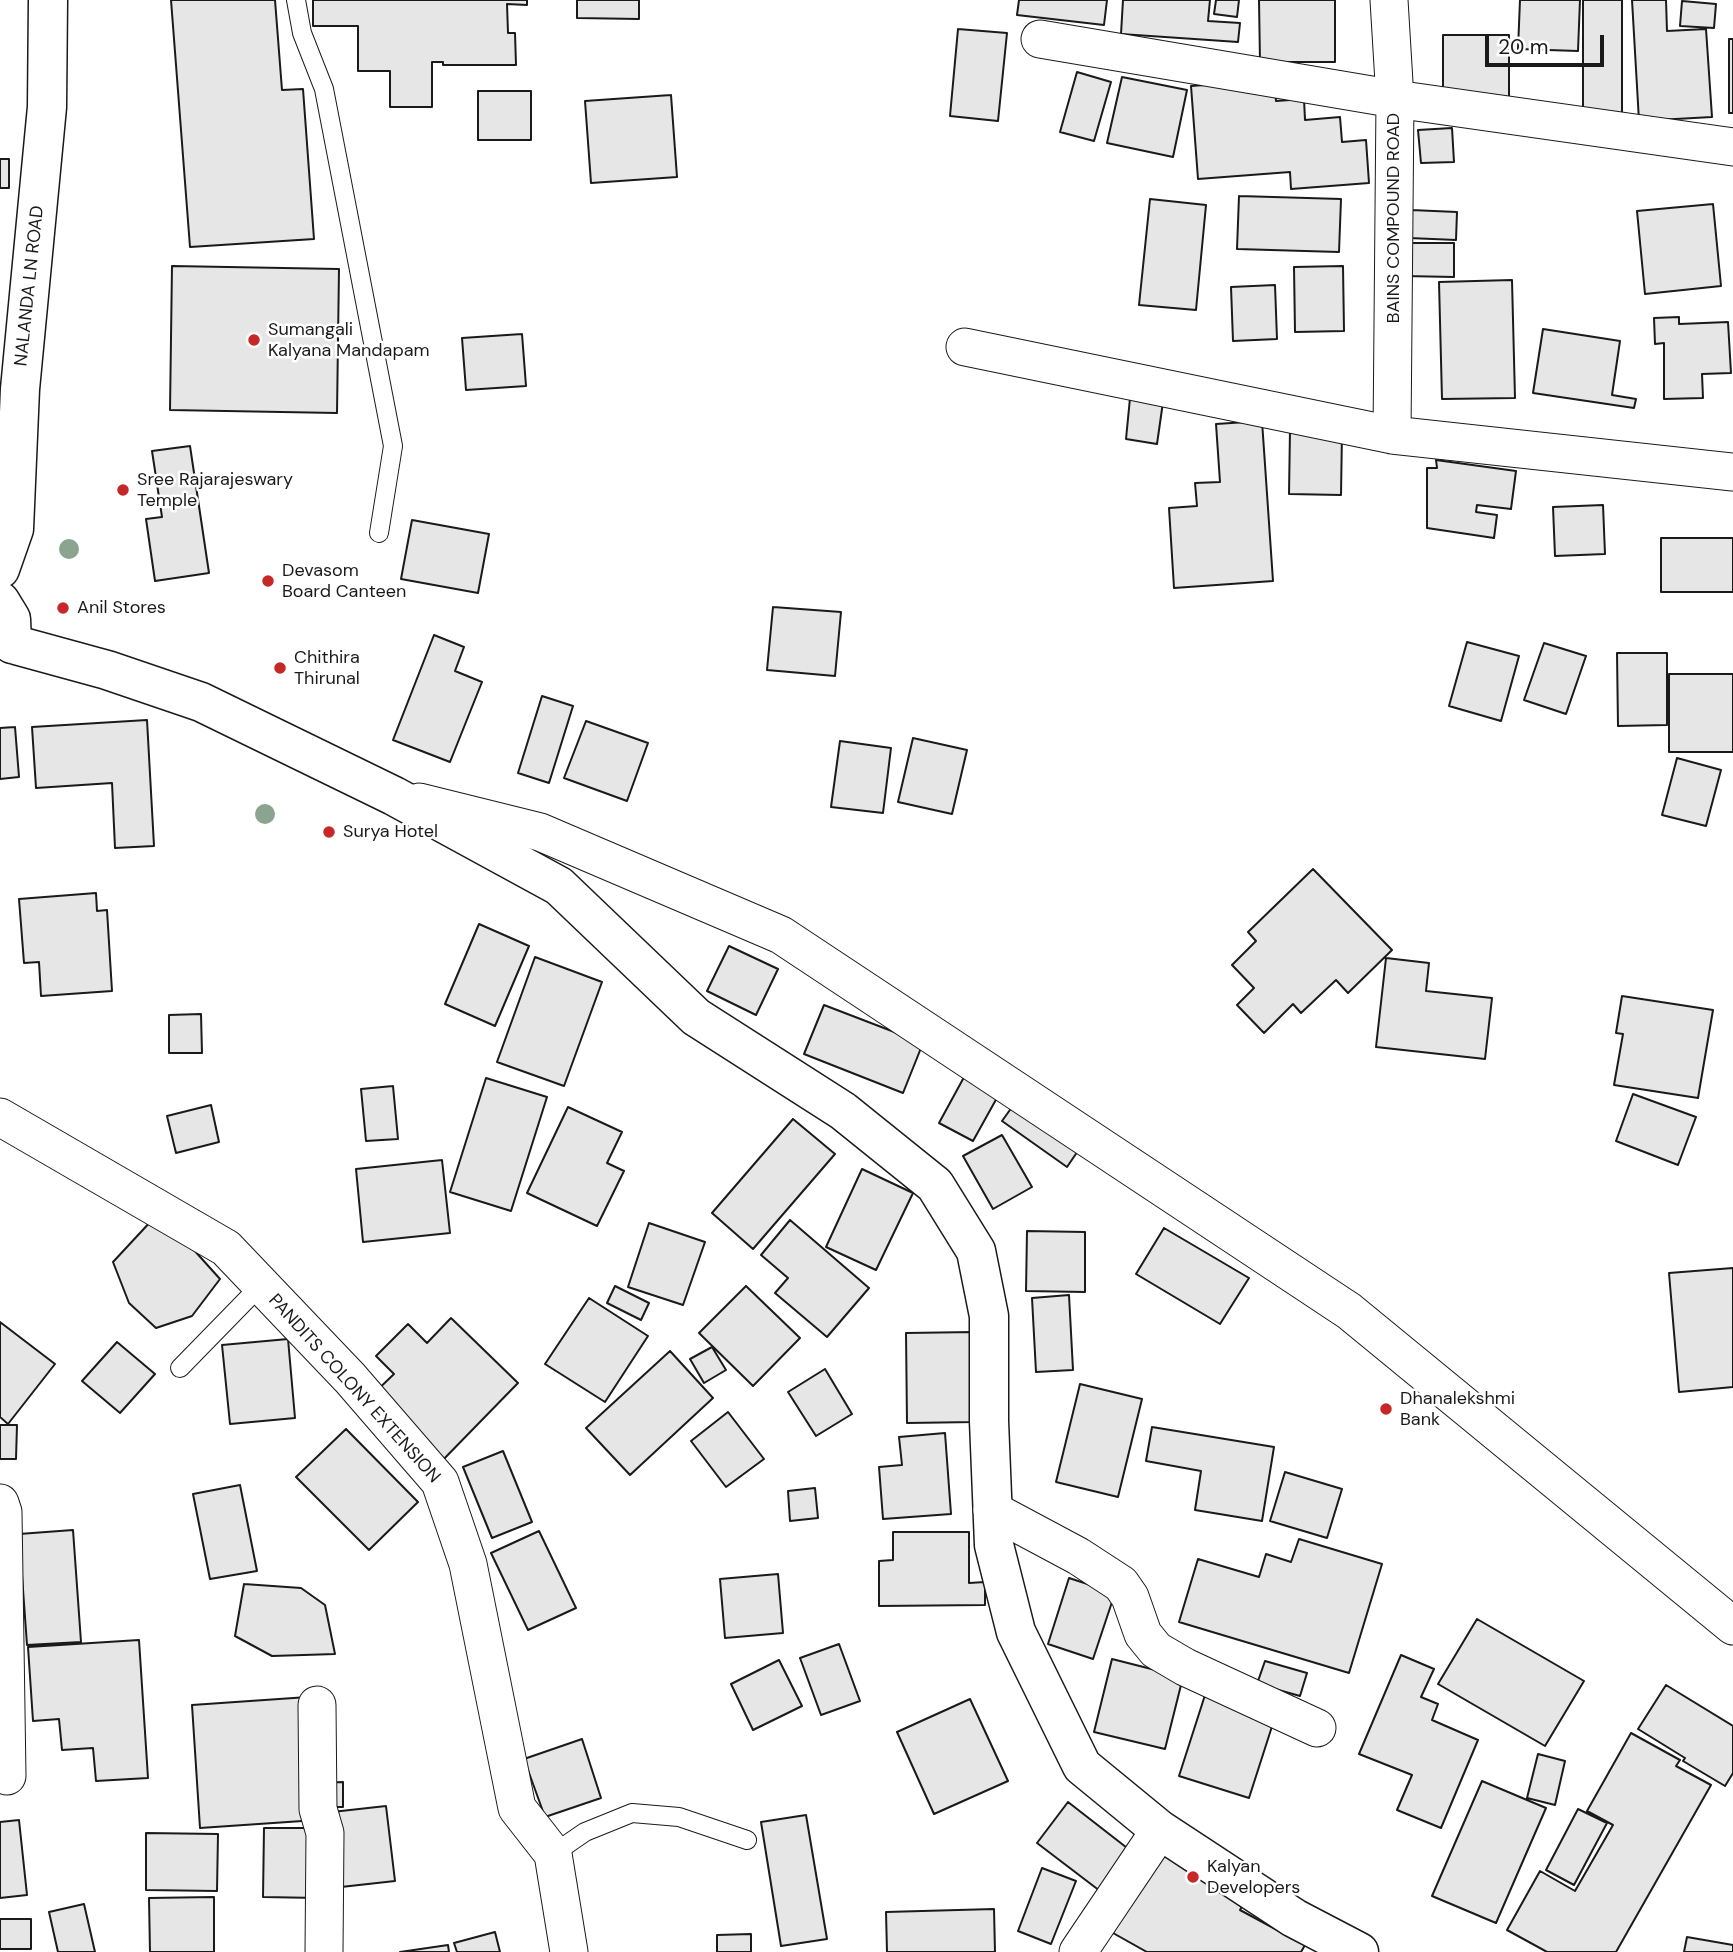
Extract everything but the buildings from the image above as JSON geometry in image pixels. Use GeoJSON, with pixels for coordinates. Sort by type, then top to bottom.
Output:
{"type":"FeatureCollection","features":[{"type":"Feature","properties":{"kind":"street","name":"NALANDA LN ROAD"},"geometry":{"type":"LineString","coordinates":[[0,569],[14,529],[20,389],[47,107],[48,0]]}},
{"type":"Feature","properties":{"kind":"street","name":"BAINS COMPOUND ROAD"},"geometry":{"type":"LineString","coordinates":[[1389,0],[1395,99],[1392,435]]}},
{"type":"Feature","properties":{"kind":"street"},"geometry":{"type":"LineString","coordinates":[[1041,39],[1395,99],[1733,148]]}},
{"type":"Feature","properties":{"kind":"street"},"geometry":{"type":"LineString","coordinates":[[965,347],[1392,435],[1733,472]]}},
{"type":"Feature","properties":{"kind":"street"},"geometry":{"type":"LineString","coordinates":[[0,601],[11,619],[6,648],[107,670],[201,702],[394,796],[559,886],[695,1017],[843,1111],[935,1185],[976,1251],[989,1317],[993,1545],[1016,1632],[1082,1766],[1160,1830],[1294,1919],[1359,1952]]}},
{"type":"Feature","properties":{"kind":"street"},"geometry":{"type":"LineString","coordinates":[[394,796],[540,832],[781,935],[1349,1311],[1733,1626]]}},
{"type":"Feature","properties":{"kind":"street","name":"PANDITS COLONY EXTENSION"},"geometry":{"type":"LineString","coordinates":[[0,1117],[226,1248],[350,1378],[440,1482],[468,1564],[517,1808],[553,1854],[569,1952]]}},
{"type":"Feature","properties":{"kind":"street"},"geometry":{"type":"LineString","coordinates":[[0,1503],[3,1513],[7,1776]]}},
{"type":"Feature","properties":{"kind":"street"},"geometry":{"type":"LineString","coordinates":[[992,1510],[1078,1556],[1121,1584],[1130,1597],[1143,1634],[1156,1650],[1185,1667],[1317,1728]]}},
{"type":"Feature","properties":{"kind":"street"},"geometry":{"type":"LineString","coordinates":[[317,1705],[318,1810],[325,1833],[324,1952]]}},
{"type":"Feature","properties":{"kind":"street"},"geometry":{"type":"LineString","coordinates":[[1078,1952],[1160,1830]]}},
{"type":"Feature","properties":{"kind":"lane"},"geometry":{"type":"LineString","coordinates":[[296,0],[302,33],[324,89],[393,446],[379,533]]}},
{"type":"Feature","properties":{"kind":"lane"},"geometry":{"type":"LineString","coordinates":[[180,1368],[261,1285]]}},
{"type":"Feature","properties":{"kind":"lane"},"geometry":{"type":"LineString","coordinates":[[553,1854],[586,1832],[632,1813],[679,1817],[747,1840]]}},
{"type":"Feature","properties":{"kind":"place","name":"Sumangali Kalyana Mandapam"},"geometry":{"type":"Point","coordinates":[254,340]}},
{"type":"Feature","properties":{"kind":"place","name":"Sree Rajarajeswary Temple"},"geometry":{"type":"Point","coordinates":[123,490]}},
{"type":"Feature","properties":{"kind":"place","name":"Devasom Board Canteen"},"geometry":{"type":"Point","coordinates":[268,581]}},
{"type":"Feature","properties":{"kind":"place","name":"Anil Stores"},"geometry":{"type":"Point","coordinates":[63,608]}},
{"type":"Feature","properties":{"kind":"place","name":"Chithira Thirunal"},"geometry":{"type":"Point","coordinates":[280,668]}},
{"type":"Feature","properties":{"kind":"place","name":"Surya Hotel"},"geometry":{"type":"Point","coordinates":[329,832]}},
{"type":"Feature","properties":{"kind":"place","name":"Dhanalekshmi Bank"},"geometry":{"type":"Point","coordinates":[1386,1409]}},
{"type":"Feature","properties":{"kind":"place","name":"Kalyan Developers"},"geometry":{"type":"Point","coordinates":[1193,1877]}}]}
